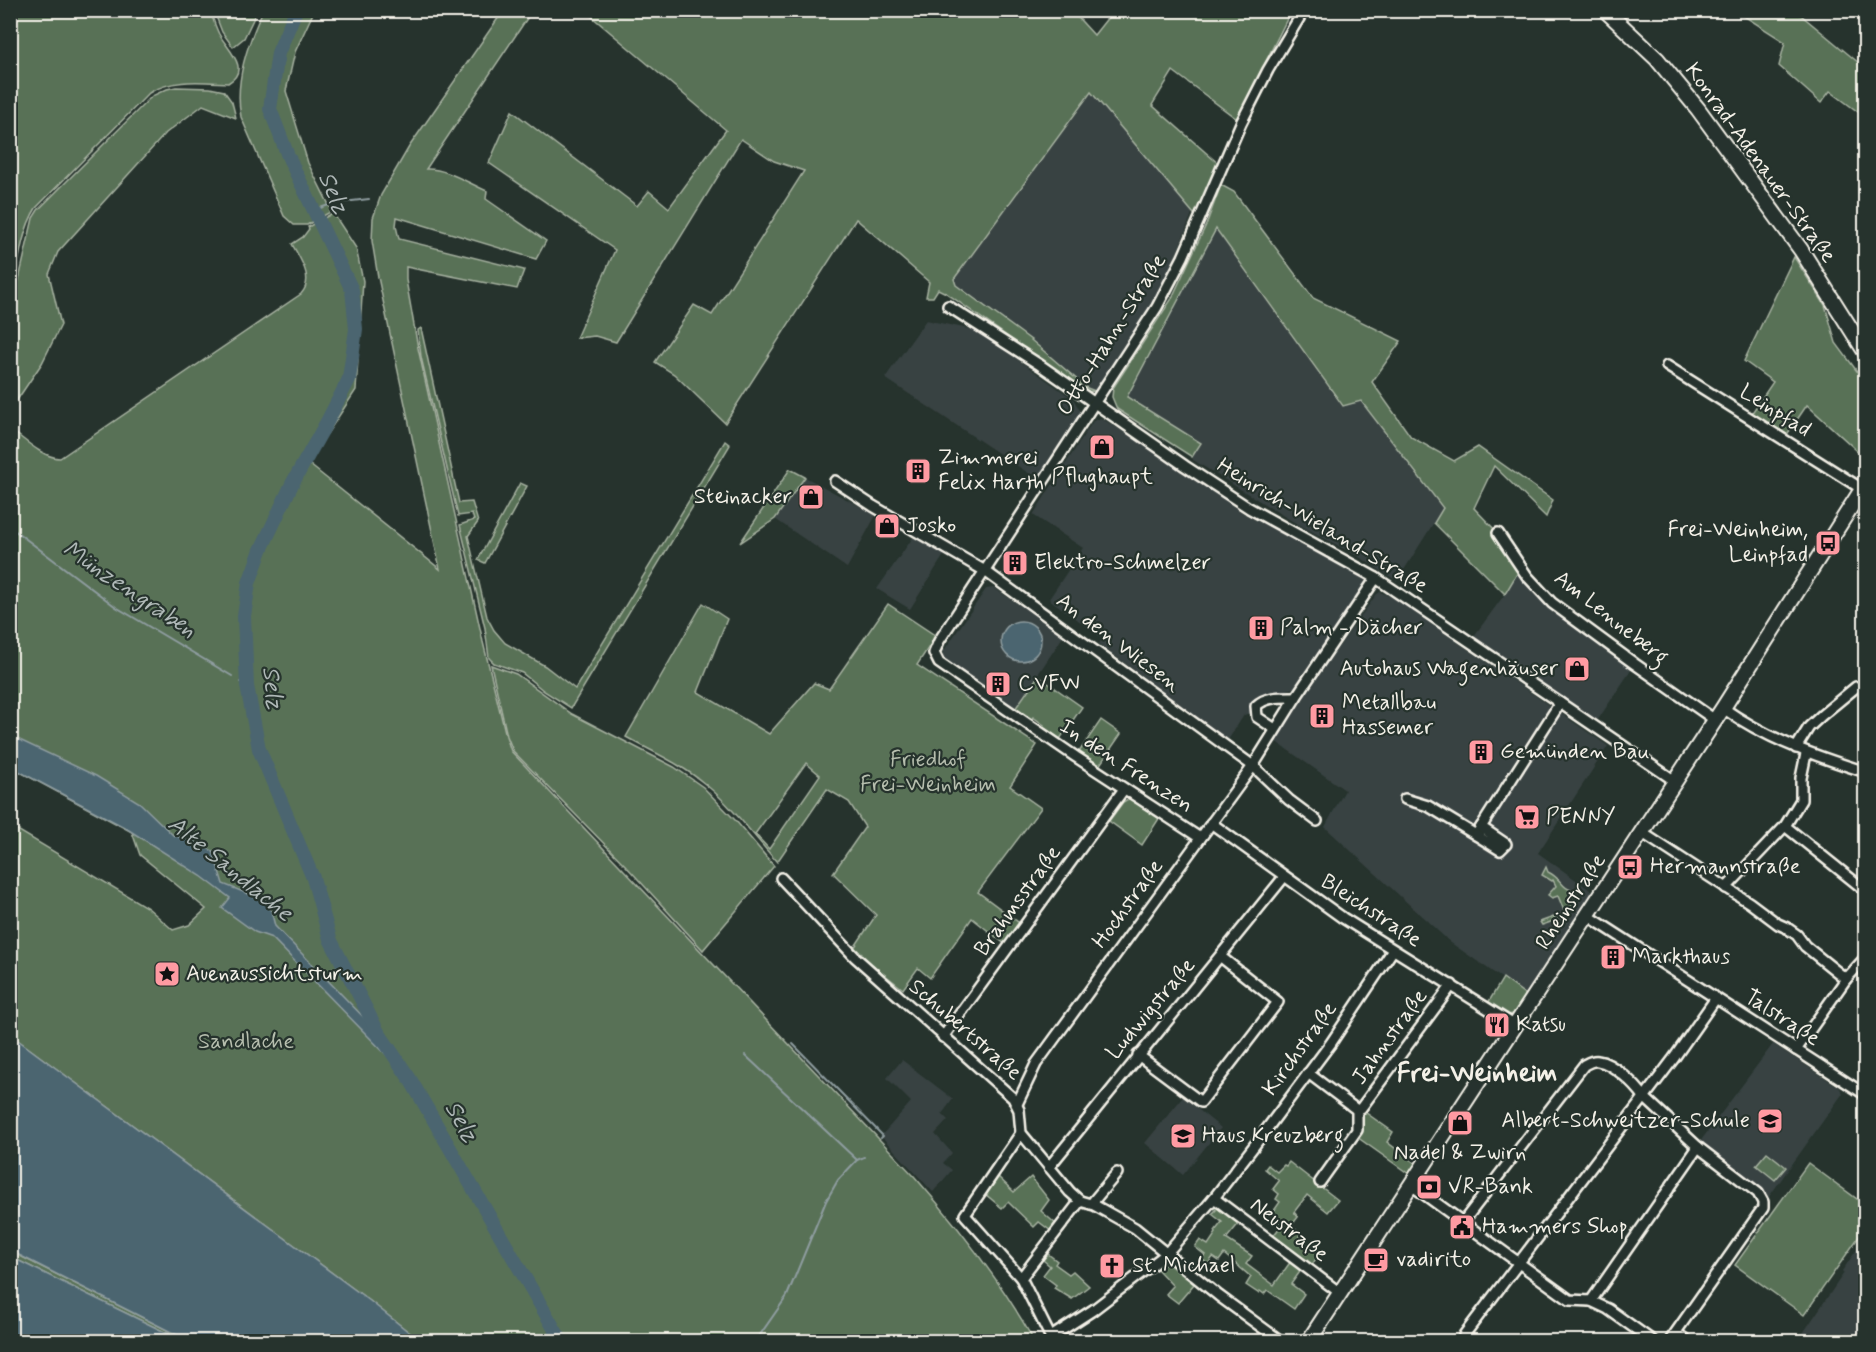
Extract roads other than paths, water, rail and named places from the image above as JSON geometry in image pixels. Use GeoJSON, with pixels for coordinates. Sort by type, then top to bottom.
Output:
{"type":"FeatureCollection","features":[{"type":"Feature","properties":{"kind":"street","name":"Otto-Hahn-Straße"},"geometry":{"type":"LineString","coordinates":[[941,664],[934,657],[935,648],[1157,307],[1184,257],[1241,123],[1268,70],[1304,10]]}},
{"type":"Feature","properties":{"kind":"street","name":"Konrad-Adenauer-Straße"},"geometry":{"type":"LineString","coordinates":[[1605,10],[1657,59],[1698,109],[1801,250],[1866,353]]}},
{"type":"Feature","properties":{"kind":"street","name":"Heinrich-Wieland-Straße"},"geometry":{"type":"LineString","coordinates":[[948,306],[1040,365],[1249,508],[1376,578],[1674,781]]}},
{"type":"Feature","properties":{"kind":"street","name":"Leinpfad"},"geometry":{"type":"LineString","coordinates":[[1667,366],[1864,486]]}},
{"type":"Feature","properties":{"kind":"street","name":"An den Wiesen"},"geometry":{"type":"LineString","coordinates":[[835,481],[986,571],[1253,766],[1288,800],[1317,821]]}},
{"type":"Feature","properties":{"kind":"street","name":"Rheinstraße"},"geometry":{"type":"LineString","coordinates":[[1308,1341],[1719,714],[1864,486]]}},
{"type":"Feature","properties":{"kind":"street","name":"Am Lenneberg"},"geometry":{"type":"LineString","coordinates":[[1498,533],[1527,576],[1552,603],[1635,664],[1719,714],[1806,754],[1866,772]]}},
{"type":"Feature","properties":{"kind":"street","name":"Hochstraße"},"geometry":{"type":"LineString","coordinates":[[1017,1104],[1036,1064],[1253,766],[1275,729],[1376,578]]}},
{"type":"Feature","properties":{"kind":"street","name":"In den Frenzen"},"geometry":{"type":"LineString","coordinates":[[941,664],[1200,838]]}},
{"type":"Feature","properties":{"kind":"street"},"geometry":{"type":"LineString","coordinates":[[1796,748],[1809,727],[1822,715],[1856,687],[1866,687]]}},
{"type":"Feature","properties":{"kind":"street"},"geometry":{"type":"LineString","coordinates":[[1275,729],[1257,717],[1256,706],[1279,697],[1296,697]]}},
{"type":"Feature","properties":{"kind":"street"},"geometry":{"type":"LineString","coordinates":[[1405,800],[1428,806],[1478,831],[1560,703]]}},
{"type":"Feature","properties":{"kind":"street"},"geometry":{"type":"LineString","coordinates":[[1726,888],[1785,826],[1801,800],[1801,778],[1806,754]]}},
{"type":"Feature","properties":{"kind":"street","name":"Brahmsstraße"},"geometry":{"type":"LineString","coordinates":[[943,1037],[1124,789]]}},
{"type":"Feature","properties":{"kind":"street","name":"Bleichstraße"},"geometry":{"type":"LineString","coordinates":[[1211,824],[1284,877],[1393,950],[1514,1025]]}},
{"type":"Feature","properties":{"kind":"street"},"geometry":{"type":"LineString","coordinates":[[1785,826],[1866,891]]}},
{"type":"Feature","properties":{"kind":"street"},"geometry":{"type":"LineString","coordinates":[[1641,832],[1797,935],[1805,946],[1846,979]]}},
{"type":"Feature","properties":{"kind":"street","name":"Ludwigstraße"},"geometry":{"type":"LineString","coordinates":[[1049,1167],[1284,877]]}},
{"type":"Feature","properties":{"kind":"street","name":"Schubertstraße"},"geometry":{"type":"LineString","coordinates":[[781,878],[855,957],[1013,1098],[1017,1104],[1021,1133]]}},
{"type":"Feature","properties":{"kind":"street","name":"Talstraße"},"geometry":{"type":"LineString","coordinates":[[1587,915],[1866,1095]]}},
{"type":"Feature","properties":{"kind":"street","name":"Kirchstraße"},"geometry":{"type":"LineString","coordinates":[[1052,1339],[1166,1254],[1214,1198],[1308,1073],[1393,950]]}},
{"type":"Feature","properties":{"kind":"street"},"geometry":{"type":"LineString","coordinates":[[1138,1055],[1201,1102],[1278,1002],[1221,957]]}},
{"type":"Feature","properties":{"kind":"street"},"geometry":{"type":"LineString","coordinates":[[1796,1050],[1846,979],[1866,957]]}},
{"type":"Feature","properties":{"kind":"street","name":"Jahnstraße"},"geometry":{"type":"LineString","coordinates":[[1320,1182],[1357,1130],[1358,1110],[1452,985]]}},
{"type":"Feature","properties":{"kind":"street"},"geometry":{"type":"LineString","coordinates":[[1474,1341],[1464,1335],[1716,998]]}},
{"type":"Feature","properties":{"kind":"street"},"geometry":{"type":"LineString","coordinates":[[1463,1222],[1584,1065],[1594,1060],[1602,1062],[1637,1087],[1644,1097],[1698,1147],[1758,1193],[1763,1202],[1763,1208],[1669,1341]]}},
{"type":"Feature","properties":{"kind":"street","name":"Jahnstraße"},"geometry":{"type":"LineString","coordinates":[[1308,1073],[1358,1110]]}},
{"type":"Feature","properties":{"kind":"street"},"geometry":{"type":"LineString","coordinates":[[1052,1339],[1021,1278],[965,1215],[1021,1133],[1080,1201],[1091,1204],[1135,1228],[1219,1296],[1282,1341]]}},
{"type":"Feature","properties":{"kind":"street"},"geometry":{"type":"LineString","coordinates":[[1591,1301],[1698,1147]]}},
{"type":"Feature","properties":{"kind":"street"},"geometry":{"type":"LineString","coordinates":[[1091,1204],[1117,1173]]}},
{"type":"Feature","properties":{"kind":"street"},"geometry":{"type":"LineString","coordinates":[[1410,1184],[1570,1300],[1591,1301],[1653,1341]]}},
{"type":"Feature","properties":{"kind":"street","name":"Neustraße"},"geometry":{"type":"LineString","coordinates":[[1214,1198],[1340,1293]]}},
{"type":"Feature","properties":{"kind":"street"},"geometry":{"type":"LineString","coordinates":[[1021,1278],[1080,1201]]}},
{"type":"Feature","properties":{"kind":"street"},"geometry":{"type":"LineString","coordinates":[[1676,1333],[1689,1341]]}},
{"type":"Feature","properties":{"kind":"water"},"geometry":{"type":"Polygon","coordinates":[[[1021,621],[1029,622],[1035,627],[1040,633],[1040,649],[1035,655],[1029,660],[1021,661],[1013,660],[1007,655],[1002,649],[1001,641],[1002,633],[1007,627],[1013,622],[1021,621]]]}},
{"type":"Feature","properties":{"kind":"water","name":"Sandlache"},"geometry":{"type":"Polygon","coordinates":[[[11,736],[96,776],[140,803],[173,835],[213,851],[223,884],[269,902],[275,926],[378,1032],[410,1079],[272,938],[255,932],[222,908],[230,898],[201,876],[124,827],[11,767],[11,736]]]}},
{"type":"Feature","properties":{"kind":"water"},"geometry":{"type":"Polygon","coordinates":[[[11,1035],[370,1301],[420,1341],[189,1341],[11,1251],[11,1035]]]}},
{"type":"Feature","properties":{"kind":"water"},"geometry":{"type":"Polygon","coordinates":[[[11,1257],[183,1341],[11,1341],[11,1257]]]}},
{"type":"Feature","properties":{"kind":"waterway","name":"Selz"},"geometry":{"type":"LineString","coordinates":[[296,10],[278,53],[270,109],[288,156],[352,290],[356,329],[349,379],[292,484],[261,550],[249,583],[244,616],[247,686],[259,749],[313,878],[330,939],[378,1032],[410,1079],[562,1342]]}},
{"type":"Feature","properties":{"kind":"waterway"},"geometry":{"type":"LineString","coordinates":[[314,210],[335,203],[369,199]]}},
{"type":"Feature","properties":{"kind":"waterway","name":"Münzengraben"},"geometry":{"type":"LineString","coordinates":[[10,527],[116,607],[232,676]]}},
{"type":"Feature","properties":{"kind":"waterway","name":"Münzengraben"},"geometry":{"type":"LineString","coordinates":[[240,682],[247,686]]}},
{"type":"Feature","properties":{"kind":"waterway"},"geometry":{"type":"LineString","coordinates":[[793,1044],[883,1136],[881,1138]]}},
{"type":"Feature","properties":{"kind":"waterway"},"geometry":{"type":"LineString","coordinates":[[745,1055],[857,1160],[838,1180],[826,1201],[787,1296],[755,1342]]}},
{"type":"Feature","properties":{"kind":"waterway"},"geometry":{"type":"LineString","coordinates":[[857,1160],[864,1157]]}},
{"type":"Feature","properties":{"kind":"place","name":"Pflughaupt"},"geometry":{"type":"Point","coordinates":[1102,447]}},
{"type":"Feature","properties":{"kind":"place","name":"Zimmerei Felix Harth"},"geometry":{"type":"Point","coordinates":[918,471]}},
{"type":"Feature","properties":{"kind":"place","name":"Steinacker"},"geometry":{"type":"Point","coordinates":[811,497]}},
{"type":"Feature","properties":{"kind":"place","name":"Josko"},"geometry":{"type":"Point","coordinates":[887,526]}},
{"type":"Feature","properties":{"kind":"place","name":"Frei-Weinheim, Leinpfad"},"geometry":{"type":"Point","coordinates":[1828,543]}},
{"type":"Feature","properties":{"kind":"place","name":"Elektro-Schmelzer"},"geometry":{"type":"Point","coordinates":[1015,563]}},
{"type":"Feature","properties":{"kind":"place","name":"Palm - Dächer"},"geometry":{"type":"Point","coordinates":[1261,628]}},
{"type":"Feature","properties":{"kind":"place","name":"Autohaus Wagenhäuser"},"geometry":{"type":"Point","coordinates":[1577,669]}},
{"type":"Feature","properties":{"kind":"place","name":"CVFW"},"geometry":{"type":"Point","coordinates":[998,684]}},
{"type":"Feature","properties":{"kind":"place","name":"Metallbau Hassemer"},"geometry":{"type":"Point","coordinates":[1322,716]}},
{"type":"Feature","properties":{"kind":"place","name":"Gemünden Bau"},"geometry":{"type":"Point","coordinates":[1481,752]}},
{"type":"Feature","properties":{"kind":"place","name":"PENNY"},"geometry":{"type":"Point","coordinates":[1527,817]}},
{"type":"Feature","properties":{"kind":"place","name":"Hermannstraße"},"geometry":{"type":"Point","coordinates":[1630,867]}},
{"type":"Feature","properties":{"kind":"place","name":"Markthaus"},"geometry":{"type":"Point","coordinates":[1613,957]}},
{"type":"Feature","properties":{"kind":"place","name":"Auenaussichtsturm"},"geometry":{"type":"Point","coordinates":[167,974]}},
{"type":"Feature","properties":{"kind":"place","name":"Katsu"},"geometry":{"type":"Point","coordinates":[1497,1025]}},
{"type":"Feature","properties":{"kind":"place","name":"Albert-Schweitzer-Schule"},"geometry":{"type":"Point","coordinates":[1770,1121]}},
{"type":"Feature","properties":{"kind":"place","name":"Nadel & Zwirn"},"geometry":{"type":"Point","coordinates":[1460,1123]}},
{"type":"Feature","properties":{"kind":"place","name":"Haus Kreuzberg"},"geometry":{"type":"Point","coordinates":[1183,1136]}},
{"type":"Feature","properties":{"kind":"place","name":"VR-Bank"},"geometry":{"type":"Point","coordinates":[1429,1187]}},
{"type":"Feature","properties":{"kind":"place","name":"Hammers Shop"},"geometry":{"type":"Point","coordinates":[1462,1227]}},
{"type":"Feature","properties":{"kind":"place","name":"vadirito"},"geometry":{"type":"Point","coordinates":[1376,1260]}},
{"type":"Feature","properties":{"kind":"place","name":"St. Michael"},"geometry":{"type":"Point","coordinates":[1112,1266]}},
{"type":"Feature","properties":{"kind":"district","name":"Frei-Weinheim"},"geometry":{"type":"Point","coordinates":[1477,1074]}},
{"type":"Feature","properties":{"kind":"park label","name":"Friedhof Frei-Weinheim"},"geometry":{"type":"Point","coordinates":[928,772]}},
{"type":"Feature","properties":{"kind":"water label","name":"Alte Sandlache"},"geometry":{"type":"Point","coordinates":[230,869]}}]}
